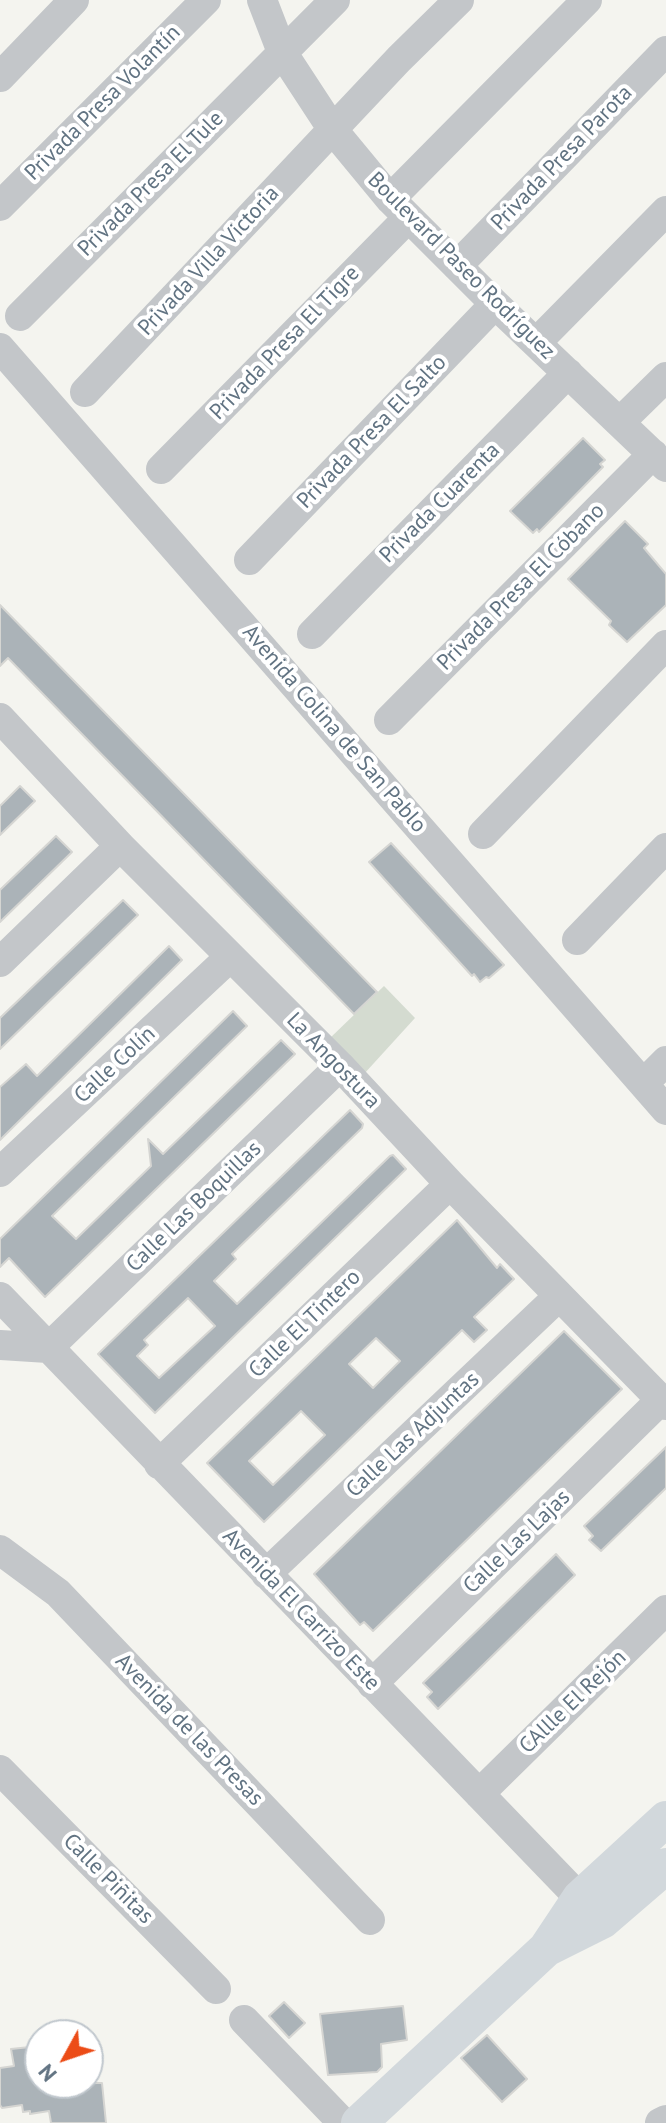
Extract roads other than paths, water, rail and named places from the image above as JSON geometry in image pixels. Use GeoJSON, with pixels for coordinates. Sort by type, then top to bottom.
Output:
{"type":"FeatureCollection","features":[{"type":"Feature","properties":{"kind":"main road"},"geometry":{"type":"LineString","coordinates":[[359,2123],[591,1910],[666,1819]]}},
{"type":"Feature","properties":{"kind":"main road"},"geometry":{"type":"LineString","coordinates":[[591,1910],[666,1866]]}},
{"type":"Feature","properties":{"kind":"street"},"geometry":{"type":"LineString","coordinates":[[0,77],[74,0]]}},
{"type":"Feature","properties":{"kind":"street","name":"Privada Presa Volantín"},"geometry":{"type":"LineString","coordinates":[[0,206],[206,0]]}},
{"type":"Feature","properties":{"kind":"street","name":"Boulevard Paseo Rodríguez"},"geometry":{"type":"LineString","coordinates":[[262,0],[282,52],[333,130],[399,208],[659,460]]}},
{"type":"Feature","properties":{"kind":"street","name":"Privada Presa El Tule"},"geometry":{"type":"LineString","coordinates":[[20,316],[335,0]]}},
{"type":"Feature","properties":{"kind":"street","name":"Privada Villa Victoria"},"geometry":{"type":"LineString","coordinates":[[85,392],[399,59],[459,0]]}},
{"type":"Feature","properties":{"kind":"street","name":"Privada Presa El Tigre"},"geometry":{"type":"LineString","coordinates":[[161,469],[587,0]]}},
{"type":"Feature","properties":{"kind":"street","name":"Privada Presa Parota"},"geometry":{"type":"LineString","coordinates":[[457,266],[666,51]]}},
{"type":"Feature","properties":{"kind":"street"},"geometry":{"type":"LineString","coordinates":[[536,343],[666,211]]}},
{"type":"Feature","properties":{"kind":"street","name":"Privada Presa El Salto"},"geometry":{"type":"LineString","coordinates":[[249,560],[495,304]]}},
{"type":"Feature","properties":{"kind":"street","name":"Avenida Colina de San Pablo"},"geometry":{"type":"LineString","coordinates":[[0,348],[666,1110]]}},
{"type":"Feature","properties":{"kind":"street","name":"Privada Cuarenta"},"geometry":{"type":"LineString","coordinates":[[312,634],[568,373]]}},
{"type":"Feature","properties":{"kind":"street"},"geometry":{"type":"LineString","coordinates":[[620,422],[666,377]]}},
{"type":"Feature","properties":{"kind":"street","name":"Privada Presa El Cóbano"},"geometry":{"type":"LineString","coordinates":[[389,720],[659,460]]}},
{"type":"Feature","properties":{"kind":"street"},"geometry":{"type":"LineString","coordinates":[[483,834],[666,645]]}},
{"type":"Feature","properties":{"kind":"street","name":"La Angostura"},"geometry":{"type":"LineString","coordinates":[[5,732],[340,1066],[450,1184],[664,1402]]}},
{"type":"Feature","properties":{"kind":"street"},"geometry":{"type":"LineString","coordinates":[[0,962],[120,846]]}},
{"type":"Feature","properties":{"kind":"street"},"geometry":{"type":"LineString","coordinates":[[577,940],[666,848]]}},
{"type":"Feature","properties":{"kind":"street","name":"Calle Colín"},"geometry":{"type":"LineString","coordinates":[[0,1172],[229,958]]}},
{"type":"Feature","properties":{"kind":"street"},"geometry":{"type":"LineString","coordinates":[[644,1083],[666,1061]]}},
{"type":"Feature","properties":{"kind":"street","name":"Calle Las Boquillas"},"geometry":{"type":"LineString","coordinates":[[48,1348],[340,1066]]}},
{"type":"Feature","properties":{"kind":"street","name":"Calle El Tintero"},"geometry":{"type":"LineString","coordinates":[[159,1464],[450,1184]]}},
{"type":"Feature","properties":{"kind":"street","name":"Calle Las Adjuntas"},"geometry":{"type":"LineString","coordinates":[[266,1574],[559,1296]]}},
{"type":"Feature","properties":{"kind":"street","name":"Avenida El Carrizo Este"},"geometry":{"type":"LineString","coordinates":[[0,1297],[591,1910]]}},
{"type":"Feature","properties":{"kind":"street"},"geometry":{"type":"LineString","coordinates":[[0,1345],[48,1348]]}},
{"type":"Feature","properties":{"kind":"street","name":"Calle Las Lajas"},"geometry":{"type":"LineString","coordinates":[[372,1684],[664,1402]]}},
{"type":"Feature","properties":{"kind":"street","name":"Avenida de las Presas"},"geometry":{"type":"LineString","coordinates":[[0,1550],[58,1593],[370,1920]]}},
{"type":"Feature","properties":{"kind":"street","name":"CAllle El Rejón"},"geometry":{"type":"LineString","coordinates":[[479,1794],[666,1610]]}},
{"type":"Feature","properties":{"kind":"street","name":"Calle Piñitas"},"geometry":{"type":"LineString","coordinates":[[0,1770],[216,1989]]}},
{"type":"Feature","properties":{"kind":"street"},"geometry":{"type":"LineString","coordinates":[[244,2020],[343,2123]]}},
{"type":"Feature","properties":{"kind":"street"},"geometry":{"type":"LineString","coordinates":[[660,2123],[666,2120]]}}]}
